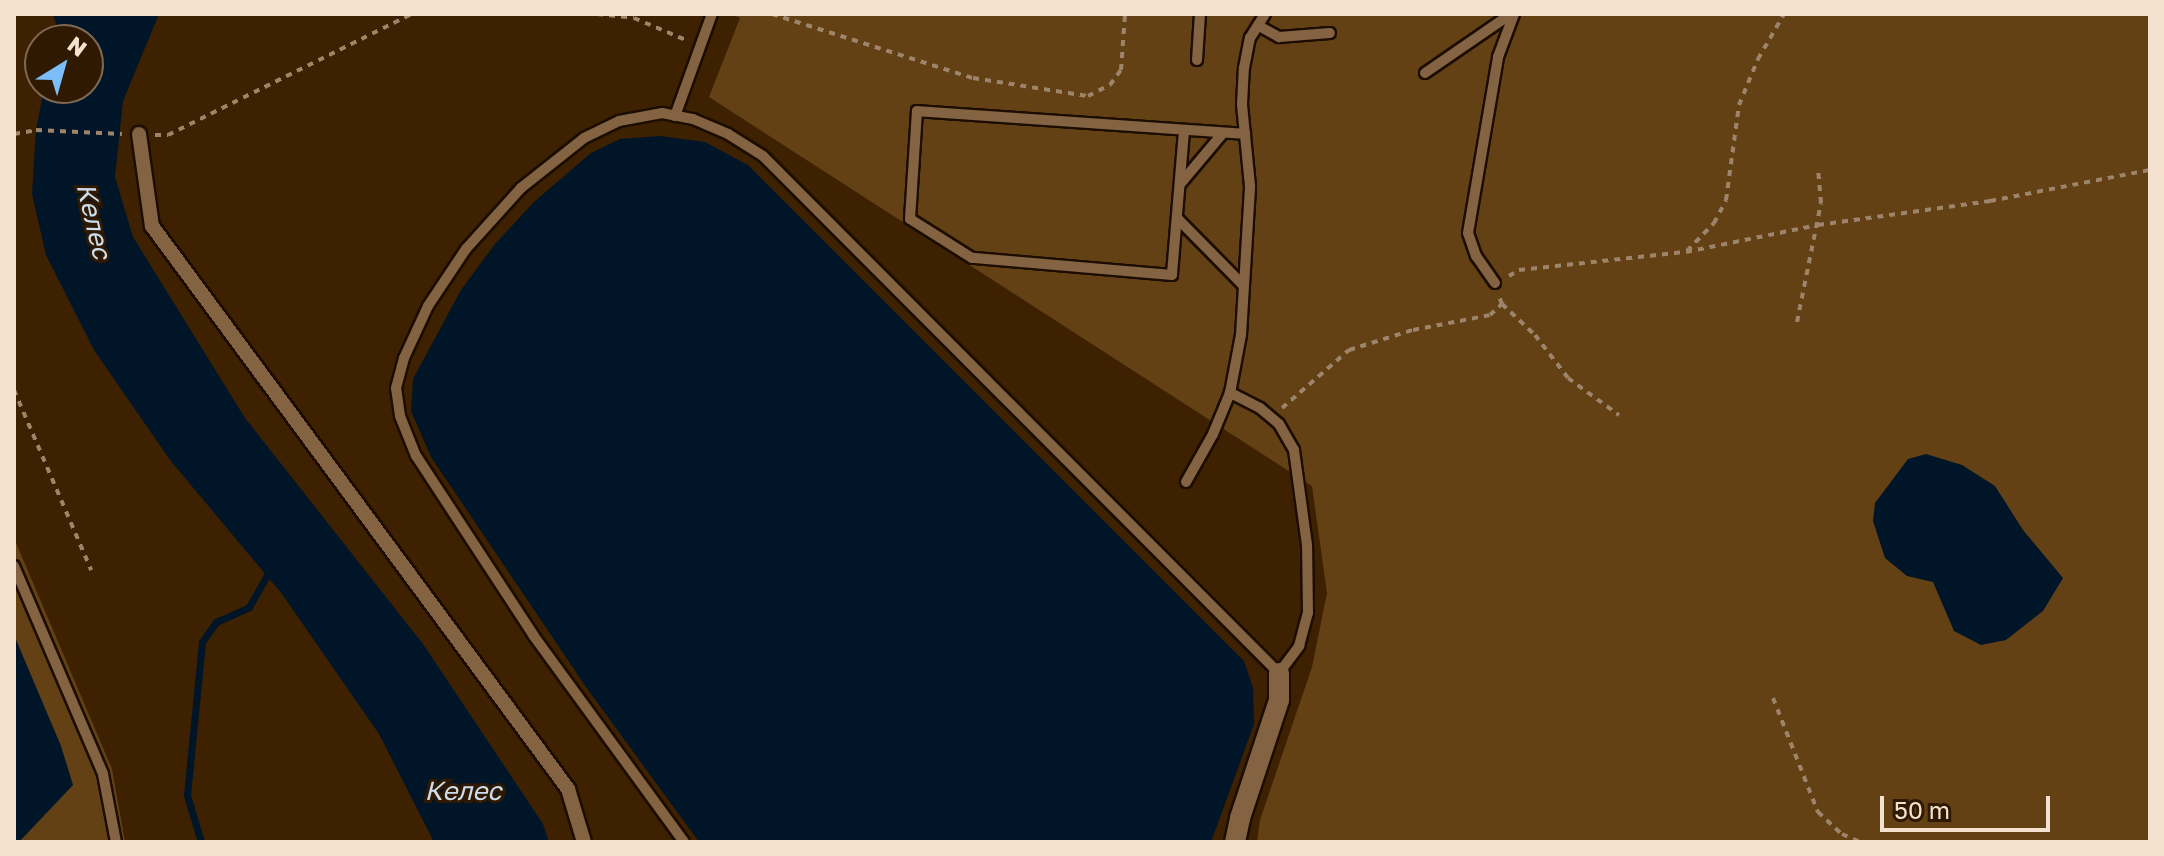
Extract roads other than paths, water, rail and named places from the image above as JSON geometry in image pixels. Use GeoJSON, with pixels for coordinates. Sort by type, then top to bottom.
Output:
{"type":"FeatureCollection","features":[{"type":"Feature","properties":{"kind":"street"},"geometry":{"type":"LineString","coordinates":[[139,134],[152,226],[568,789],[584,842]]}},
{"type":"Feature","properties":{"kind":"street"},"geometry":{"type":"LineString","coordinates":[[1235,842],[1279,700],[1279,673]]}},
{"type":"Feature","properties":{"kind":"lane"},"geometry":{"type":"LineString","coordinates":[[675,116],[712,14]]}},
{"type":"Feature","properties":{"kind":"lane"},"geometry":{"type":"LineString","coordinates":[[1197,60],[1200,14]]}},
{"type":"Feature","properties":{"kind":"lane"},"geometry":{"type":"LineString","coordinates":[[1186,482],[1213,434],[1230,393],[1241,335],[1250,186],[1242,104],[1244,68],[1250,38],[1265,14]]}},
{"type":"Feature","properties":{"kind":"lane"},"geometry":{"type":"LineString","coordinates":[[1425,73],[1506,15]]}},
{"type":"Feature","properties":{"kind":"lane"},"geometry":{"type":"LineString","coordinates":[[1495,283],[1476,256],[1468,233],[1506,15]]}},
{"type":"Feature","properties":{"kind":"lane"},"geometry":{"type":"LineString","coordinates":[[1259,26],[1279,37],[1330,33]]}},
{"type":"Feature","properties":{"kind":"lane"},"geometry":{"type":"LineString","coordinates":[[1184,131],[1172,275],[972,258],[910,219],[917,111],[1245,134]]}},
{"type":"Feature","properties":{"kind":"lane"},"geometry":{"type":"LineString","coordinates":[[684,842],[534,636],[416,456],[400,416],[396,388],[404,358],[428,306],[466,249],[521,188],[584,138],[607,127],[662,113],[728,134],[763,156],[1279,673],[1299,646],[1308,613],[1307,545],[1294,450],[1271,418],[1230,393]]}},
{"type":"Feature","properties":{"kind":"lane"},"geometry":{"type":"LineString","coordinates":[[1179,185],[1223,133]]}},
{"type":"Feature","properties":{"kind":"lane"},"geometry":{"type":"LineString","coordinates":[[1177,218],[1244,286]]}},
{"type":"Feature","properties":{"kind":"lane"},"geometry":{"type":"LineString","coordinates":[[14,566],[103,774],[116,842]]}},
{"type":"Feature","properties":{"kind":"water","name":"Келес"},"geometry":{"type":"Polygon","coordinates":[[[53,14],[159,14],[123,101],[115,177],[133,237],[245,418],[423,644],[543,824],[549,842],[434,842],[379,734],[282,594],[170,460],[94,350],[46,255],[32,194],[41,104],[104,104],[104,24],[56,24],[53,14]]]}},
{"type":"Feature","properties":{"kind":"water"},"geometry":{"type":"Polygon","coordinates":[[[660,136],[705,142],[748,165],[1244,661],[1253,688],[1254,724],[1211,842],[699,842],[586,687],[431,457],[411,411],[413,379],[461,290],[495,244],[534,202],[591,153],[620,139],[660,136]]]}},
{"type":"Feature","properties":{"kind":"water"},"geometry":{"type":"Polygon","coordinates":[[[1926,454],[1962,465],[1995,486],[2023,530],[2063,578],[2043,611],[2006,640],[1981,645],[1954,631],[1933,582],[1907,576],[1885,558],[1873,521],[1875,503],[1908,459],[1926,454]]]}},
{"type":"Feature","properties":{"kind":"water"},"geometry":{"type":"Polygon","coordinates":[[[14,635],[61,746],[73,785],[19,842],[14,842],[14,635]]]}},
{"type":"Feature","properties":{"kind":"waterway"},"geometry":{"type":"LineString","coordinates":[[201,842],[187,795],[202,642],[216,622],[249,607],[271,568]]}}]}
